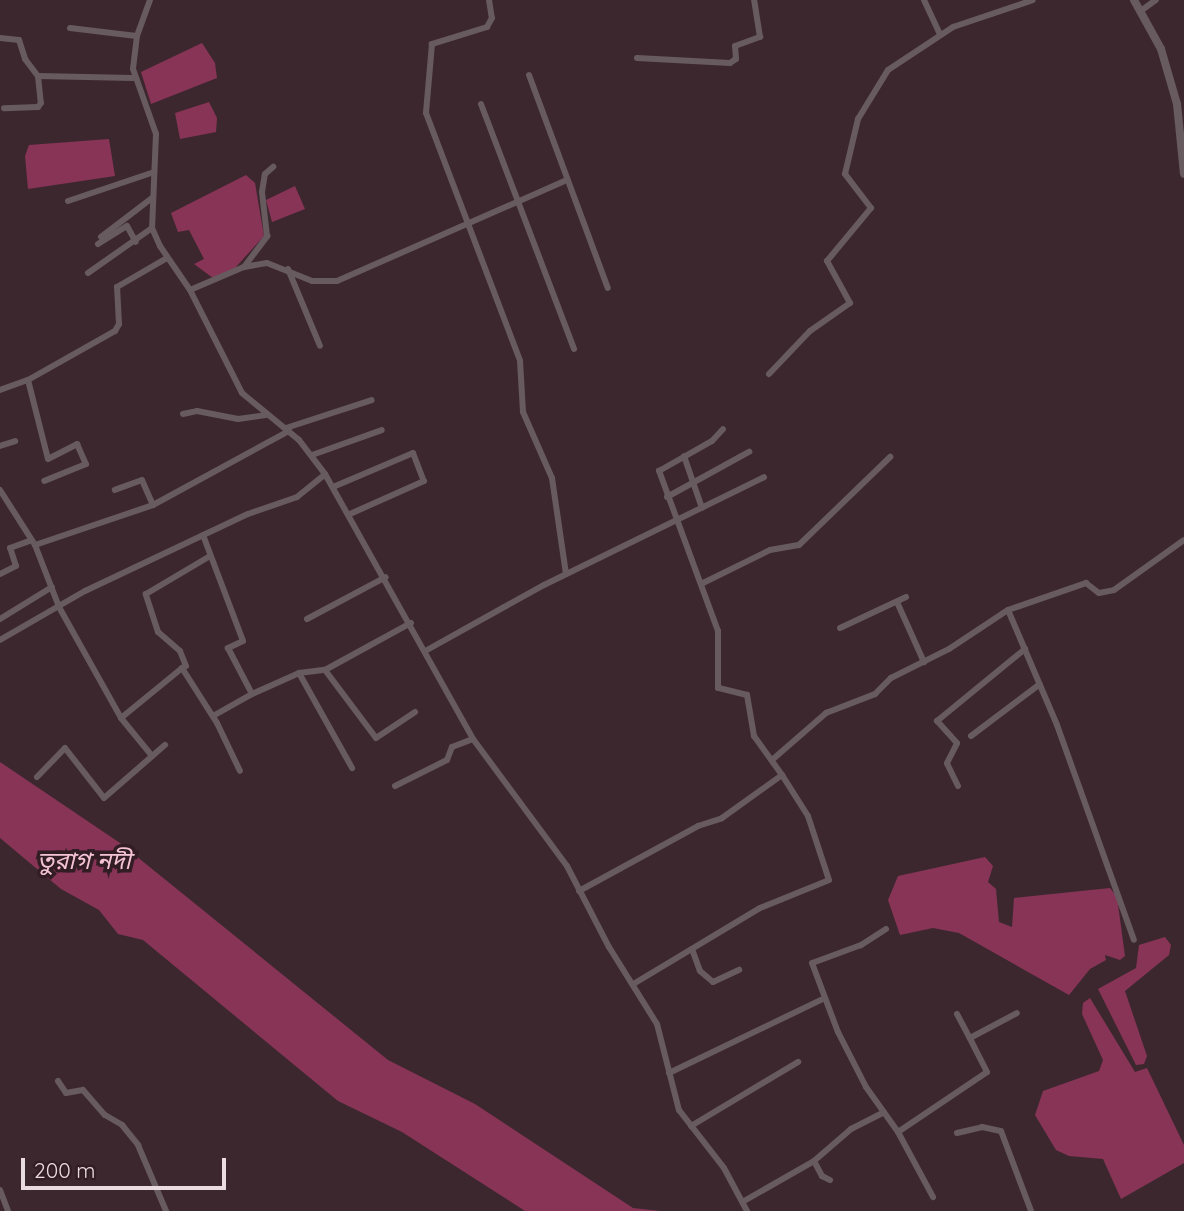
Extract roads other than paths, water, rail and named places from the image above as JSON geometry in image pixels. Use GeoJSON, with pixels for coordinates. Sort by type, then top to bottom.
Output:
{"type":"FeatureCollection","features":[{"type":"Feature","properties":{"kind":"street"},"geometry":{"type":"LineString","coordinates":[[150,0],[137,36],[133,78],[156,134],[152,228],[167,258],[190,290],[242,393],[287,430],[312,455],[386,577],[472,739],[509,793],[557,849],[609,947],[635,983],[657,1024],[679,1110],[744,1201],[747,1211]]}},
{"type":"Feature","properties":{"kind":"street"},"geometry":{"type":"LineString","coordinates":[[489,0],[492,18],[487,27],[432,44],[426,113],[520,361],[523,412],[552,478],[566,574]]}},
{"type":"Feature","properties":{"kind":"street"},"geometry":{"type":"LineString","coordinates":[[637,58],[730,63],[736,59],[734,46],[760,37],[754,0]]}},
{"type":"Feature","properties":{"kind":"street"},"geometry":{"type":"LineString","coordinates":[[924,0],[940,34]]}},
{"type":"Feature","properties":{"kind":"street"},"geometry":{"type":"LineString","coordinates":[[769,374],[810,331],[850,303],[827,261],[871,208],[845,174],[858,119],[888,70],[940,34],[1033,0]]}},
{"type":"Feature","properties":{"kind":"street"},"geometry":{"type":"LineString","coordinates":[[1134,0],[1142,10],[1161,49],[1177,104],[1184,174]]}},
{"type":"Feature","properties":{"kind":"street"},"geometry":{"type":"LineString","coordinates":[[1142,10],[1156,0]]}},
{"type":"Feature","properties":{"kind":"street"},"geometry":{"type":"LineString","coordinates":[[69,28],[137,36]]}},
{"type":"Feature","properties":{"kind":"street"},"geometry":{"type":"LineString","coordinates":[[0,38],[19,40],[25,59],[38,76],[38,107],[4,108]]}},
{"type":"Feature","properties":{"kind":"street"},"geometry":{"type":"LineString","coordinates":[[529,75],[608,288]]}},
{"type":"Feature","properties":{"kind":"street"},"geometry":{"type":"LineString","coordinates":[[38,76],[133,78]]}},
{"type":"Feature","properties":{"kind":"street"},"geometry":{"type":"LineString","coordinates":[[481,104],[574,349]]}},
{"type":"Feature","properties":{"kind":"street"},"geometry":{"type":"LineString","coordinates":[[244,267],[267,236],[262,192],[265,174],[273,167]]}},
{"type":"Feature","properties":{"kind":"street"},"geometry":{"type":"LineString","coordinates":[[68,201],[154,172]]}},
{"type":"Feature","properties":{"kind":"street"},"geometry":{"type":"LineString","coordinates":[[190,290],[244,267],[267,264],[288,269],[312,281],[337,281],[567,180]]}},
{"type":"Feature","properties":{"kind":"street"},"geometry":{"type":"LineString","coordinates":[[136,242],[127,226],[100,241],[152,198]]}},
{"type":"Feature","properties":{"kind":"street"},"geometry":{"type":"LineString","coordinates":[[88,273],[136,242],[152,228]]}},
{"type":"Feature","properties":{"kind":"street"},"geometry":{"type":"LineString","coordinates":[[0,390],[28,380],[115,331],[117,287],[167,258]]}},
{"type":"Feature","properties":{"kind":"street"},"geometry":{"type":"LineString","coordinates":[[288,269],[320,346]]}},
{"type":"Feature","properties":{"kind":"street"},"geometry":{"type":"LineString","coordinates":[[28,380],[48,459],[77,444],[86,464],[44,481]]}},
{"type":"Feature","properties":{"kind":"street"},"geometry":{"type":"LineString","coordinates":[[0,574],[16,566],[10,548],[153,505],[287,430],[372,400]]}},
{"type":"Feature","properties":{"kind":"street"},"geometry":{"type":"LineString","coordinates":[[183,414],[197,411],[238,419],[267,415]]}},
{"type":"Feature","properties":{"kind":"street"},"geometry":{"type":"LineString","coordinates":[[312,455],[382,429]]}},
{"type":"Feature","properties":{"kind":"street"},"geometry":{"type":"LineString","coordinates":[[635,983],[760,908],[829,880],[808,816],[754,736],[747,695],[718,688],[718,631],[704,583],[675,521],[659,471],[723,429]]}},
{"type":"Feature","properties":{"kind":"street"},"geometry":{"type":"LineString","coordinates":[[0,446],[15,441]]}},
{"type":"Feature","properties":{"kind":"street"},"geometry":{"type":"LineString","coordinates":[[667,496],[749,452]]}},
{"type":"Feature","properties":{"kind":"street"},"geometry":{"type":"LineString","coordinates":[[333,487],[413,453],[424,481],[350,514]]}},
{"type":"Feature","properties":{"kind":"street"},"geometry":{"type":"LineString","coordinates":[[684,456],[702,508]]}},
{"type":"Feature","properties":{"kind":"street"},"geometry":{"type":"LineString","coordinates":[[704,583],[770,550],[799,545],[890,457]]}},
{"type":"Feature","properties":{"kind":"street"},"geometry":{"type":"LineString","coordinates":[[0,640],[59,607],[203,535],[297,497],[325,474]]}},
{"type":"Feature","properties":{"kind":"street"},"geometry":{"type":"LineString","coordinates":[[427,650],[566,574],[764,477]]}},
{"type":"Feature","properties":{"kind":"street"},"geometry":{"type":"LineString","coordinates":[[115,490],[142,480],[153,505]]}},
{"type":"Feature","properties":{"kind":"street"},"geometry":{"type":"LineString","coordinates":[[0,490],[33,542],[59,607],[121,718],[152,756]]}},
{"type":"Feature","properties":{"kind":"street"},"geometry":{"type":"LineString","coordinates":[[203,535],[243,641],[229,648],[252,694]]}},
{"type":"Feature","properties":{"kind":"street"},"geometry":{"type":"LineString","coordinates":[[772,760],[826,713],[875,694],[891,678],[924,662],[1008,610],[1086,583],[1099,593],[1114,590],[1184,540]]}},
{"type":"Feature","properties":{"kind":"street"},"geometry":{"type":"LineString","coordinates":[[121,718],[186,666],[180,651],[158,632],[146,594],[210,556]]}},
{"type":"Feature","properties":{"kind":"street"},"geometry":{"type":"LineString","coordinates":[[307,619],[386,577]]}},
{"type":"Feature","properties":{"kind":"street"},"geometry":{"type":"LineString","coordinates":[[0,619],[52,587]]}},
{"type":"Feature","properties":{"kind":"street"},"geometry":{"type":"LineString","coordinates":[[840,628],[906,597]]}},
{"type":"Feature","properties":{"kind":"street"},"geometry":{"type":"LineString","coordinates":[[897,602],[924,662]]}},
{"type":"Feature","properties":{"kind":"street"},"geometry":{"type":"LineString","coordinates":[[1008,610],[1040,684],[1134,940]]}},
{"type":"Feature","properties":{"kind":"street"},"geometry":{"type":"LineString","coordinates":[[213,716],[252,694],[299,673],[325,670],[411,623]]}},
{"type":"Feature","properties":{"kind":"street"},"geometry":{"type":"LineString","coordinates":[[958,786],[947,763],[957,743],[937,721],[1025,649]]}},
{"type":"Feature","properties":{"kind":"street"},"geometry":{"type":"LineString","coordinates":[[182,668],[213,716],[240,771]]}},
{"type":"Feature","properties":{"kind":"street"},"geometry":{"type":"LineString","coordinates":[[325,670],[372,737],[415,712]]}},
{"type":"Feature","properties":{"kind":"street"},"geometry":{"type":"LineString","coordinates":[[299,673],[352,768]]}},
{"type":"Feature","properties":{"kind":"street"},"geometry":{"type":"LineString","coordinates":[[971,736],[1040,684]]}},
{"type":"Feature","properties":{"kind":"street"},"geometry":{"type":"LineString","coordinates":[[395,786],[447,760],[452,747],[472,739]]}},
{"type":"Feature","properties":{"kind":"street"},"geometry":{"type":"LineString","coordinates":[[37,777],[65,748],[104,798],[165,745]]}},
{"type":"Feature","properties":{"kind":"street"},"geometry":{"type":"LineString","coordinates":[[579,891],[698,826],[722,818],[766,790],[782,775]]}},
{"type":"Feature","properties":{"kind":"street"},"geometry":{"type":"LineString","coordinates":[[886,929],[860,945],[813,959],[823,999],[866,1087],[898,1132],[933,1197]]}},
{"type":"Feature","properties":{"kind":"street"},"geometry":{"type":"LineString","coordinates":[[692,949],[700,971],[713,982],[738,970]]}},
{"type":"Feature","properties":{"kind":"street"},"geometry":{"type":"LineString","coordinates":[[669,1073],[823,999]]}},
{"type":"Feature","properties":{"kind":"street"},"geometry":{"type":"LineString","coordinates":[[970,1038],[1017,1013]]}},
{"type":"Feature","properties":{"kind":"street"},"geometry":{"type":"LineString","coordinates":[[898,1132],[987,1072],[957,1014]]}},
{"type":"Feature","properties":{"kind":"street"},"geometry":{"type":"LineString","coordinates":[[691,1126],[798,1062]]}},
{"type":"Feature","properties":{"kind":"street"},"geometry":{"type":"LineString","coordinates":[[58,1081],[66,1093],[83,1090],[105,1115],[122,1125],[138,1144],[166,1211]]}},
{"type":"Feature","properties":{"kind":"street"},"geometry":{"type":"LineString","coordinates":[[744,1201],[814,1161],[851,1129],[884,1112]]}},
{"type":"Feature","properties":{"kind":"street"},"geometry":{"type":"LineString","coordinates":[[957,1133],[982,1127],[1001,1131],[1031,1211]]}},
{"type":"Feature","properties":{"kind":"street"},"geometry":{"type":"LineString","coordinates":[[814,1161],[822,1176],[830,1180]]}},
{"type":"Feature","properties":{"kind":"street"},"geometry":{"type":"LineString","coordinates":[[0,1190],[8,1211]]}},
{"type":"Feature","properties":{"kind":"water"},"geometry":{"type":"Polygon","coordinates":[[[202,43],[215,63],[217,78],[151,104],[141,72],[202,43]]]}},
{"type":"Feature","properties":{"kind":"water"},"geometry":{"type":"Polygon","coordinates":[[[209,102],[217,118],[216,132],[180,139],[175,113],[209,102]]]}},
{"type":"Feature","properties":{"kind":"water"},"geometry":{"type":"Polygon","coordinates":[[[109,139],[115,176],[28,189],[25,156],[29,145],[109,139]]]}},
{"type":"Feature","properties":{"kind":"water"},"geometry":{"type":"Polygon","coordinates":[[[246,175],[255,183],[264,236],[235,268],[213,278],[194,264],[204,259],[189,230],[178,232],[171,213],[246,175]]]}},
{"type":"Feature","properties":{"kind":"water"},"geometry":{"type":"Polygon","coordinates":[[[295,186],[305,209],[272,222],[266,200],[295,186]]]}},
{"type":"Feature","properties":{"kind":"water","name":"তুরাগ নদী"},"geometry":{"type":"Polygon","coordinates":[[[0,762],[120,843],[388,1060],[475,1104],[633,1208],[660,1211],[525,1211],[402,1132],[338,1101],[143,940],[118,934],[99,910],[61,889],[0,838],[0,762]]]}},
{"type":"Feature","properties":{"kind":"water"},"geometry":{"type":"Polygon","coordinates":[[[985,857],[993,866],[988,882],[996,889],[999,922],[1012,927],[1014,898],[1110,888],[1117,897],[1125,956],[1120,960],[1105,955],[1106,960],[1090,969],[1069,995],[959,933],[933,928],[900,935],[888,900],[898,876],[985,857]]]}},
{"type":"Feature","properties":{"kind":"water"},"geometry":{"type":"Polygon","coordinates":[[[1165,937],[1171,945],[1169,955],[1125,991],[1147,1056],[1144,1064],[1136,1065],[1098,989],[1136,968],[1139,945],[1165,937]]]}},
{"type":"Feature","properties":{"kind":"water"},"geometry":{"type":"Polygon","coordinates":[[[1090,998],[1135,1072],[1147,1068],[1184,1145],[1184,1163],[1121,1199],[1103,1159],[1069,1156],[1056,1150],[1035,1115],[1043,1091],[1099,1071],[1103,1060],[1082,1014],[1083,1003],[1090,998]]]}}]}
